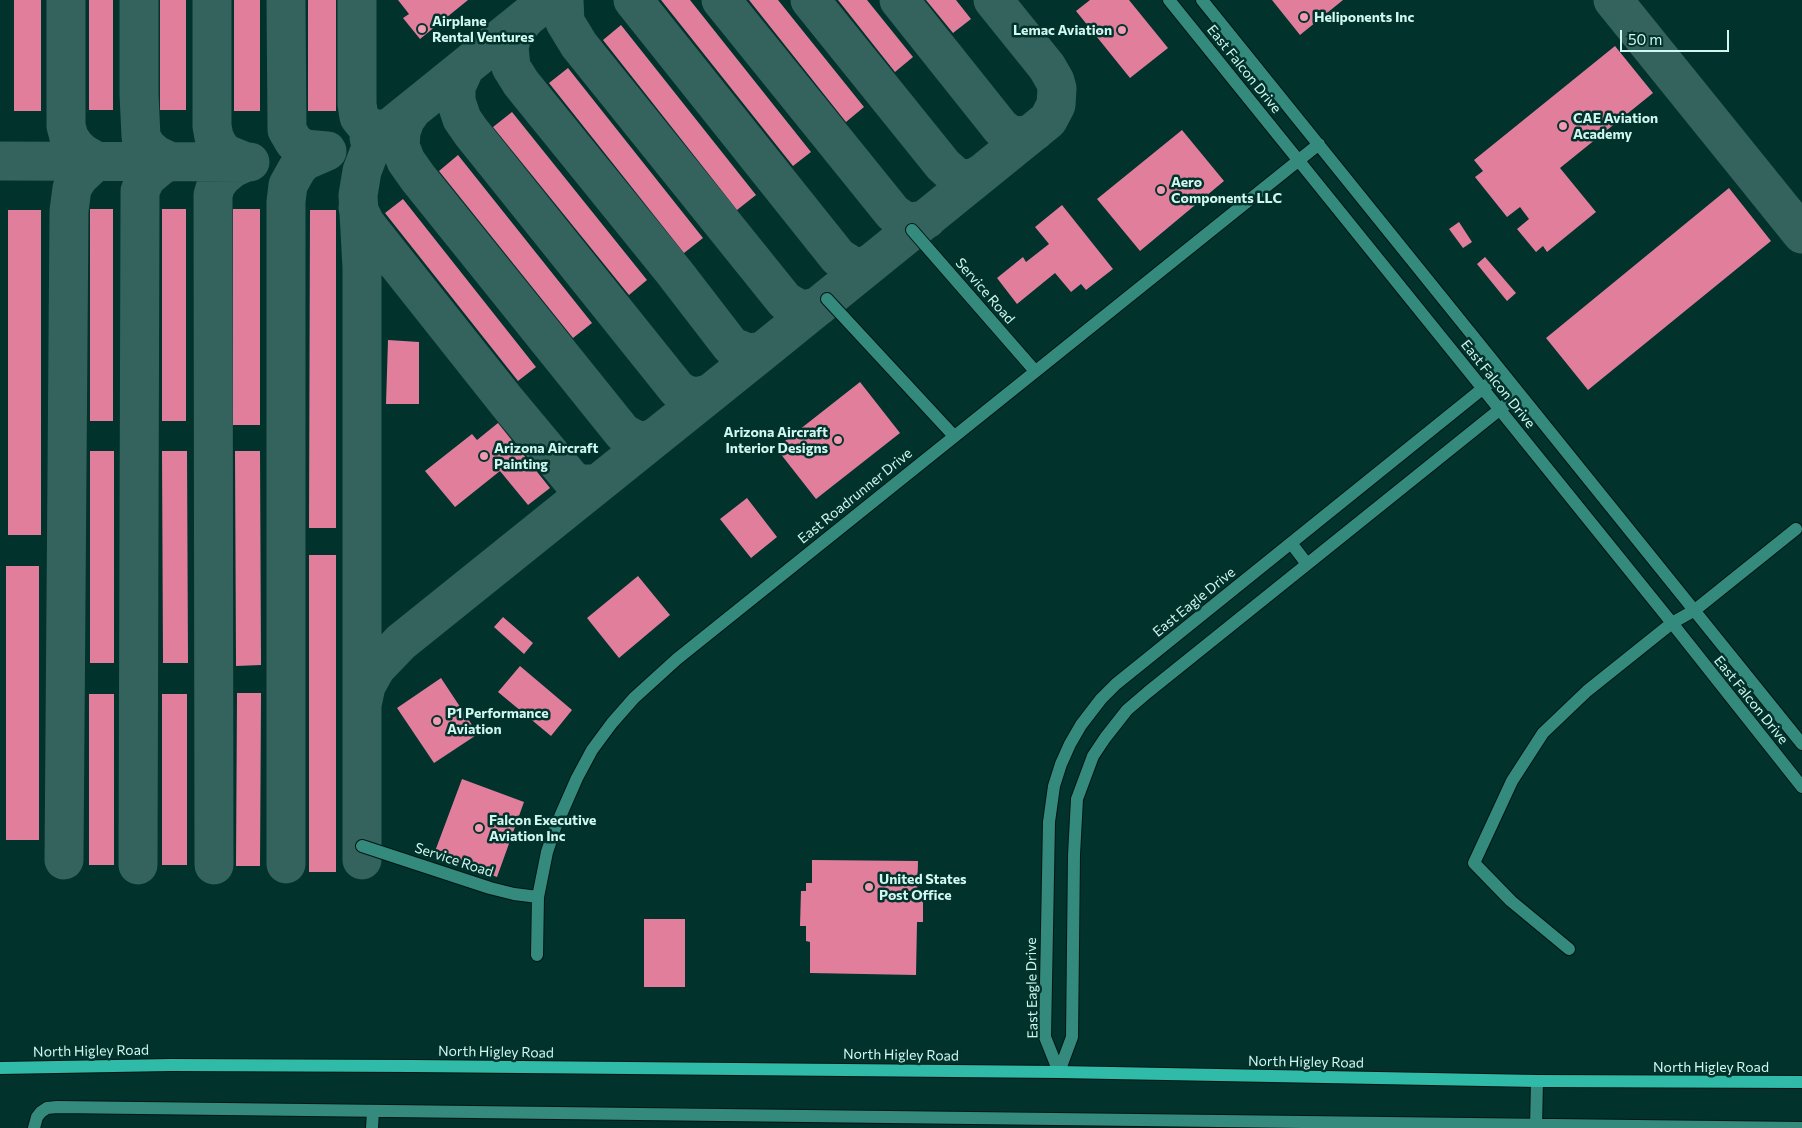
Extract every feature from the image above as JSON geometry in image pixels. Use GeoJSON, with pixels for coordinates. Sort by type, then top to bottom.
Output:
{"type":"FeatureCollection","features":[{"type":"Feature","properties":{"kind":"main road","name":"North Higley Road"},"geometry":{"type":"LineString","coordinates":[[0,1068],[180,1065],[1059,1072],[1537,1081],[1802,1082]]}},
{"type":"Feature","properties":{"kind":"street","name":"East Falcon Drive"},"geometry":{"type":"LineString","coordinates":[[1170,0],[1802,787]]}},
{"type":"Feature","properties":{"kind":"street","name":"East Falcon Drive"},"geometry":{"type":"LineString","coordinates":[[1202,0],[1802,744]]}},
{"type":"Feature","properties":{"kind":"street","name":"East Roadrunner Drive"},"geometry":{"type":"LineString","coordinates":[[536,955],[538,897],[547,852],[555,828],[577,778],[592,750],[634,698],[677,659],[1319,144]]}},
{"type":"Feature","properties":{"kind":"street","name":"Service Road"},"geometry":{"type":"LineString","coordinates":[[912,230],[1035,372]]}},
{"type":"Feature","properties":{"kind":"street"},"geometry":{"type":"LineString","coordinates":[[828,299],[954,436]]}},
{"type":"Feature","properties":{"kind":"street","name":"East Eagle Drive"},"geometry":{"type":"LineString","coordinates":[[1059,1072],[1045,1037],[1048,822],[1054,786],[1070,744],[1091,711],[1116,684],[1502,373]]}},
{"type":"Feature","properties":{"kind":"street"},"geometry":{"type":"LineString","coordinates":[[1059,1072],[1072,1037],[1074,856],[1077,799],[1093,756],[1128,710],[1519,394]]}},
{"type":"Feature","properties":{"kind":"street"},"geometry":{"type":"LineString","coordinates":[[1568,949],[1511,901],[1474,863],[1512,781],[1544,733],[1587,691],[1672,623],[1695,610],[1796,529]]}},
{"type":"Feature","properties":{"kind":"street"},"geometry":{"type":"LineString","coordinates":[[1291,544],[1307,564]]}},
{"type":"Feature","properties":{"kind":"street","name":"Service Road"},"geometry":{"type":"LineString","coordinates":[[362,846],[490,888],[538,897]]}},
{"type":"Feature","properties":{"kind":"street"},"geometry":{"type":"LineString","coordinates":[[1536,1127],[1537,1081]]}},
{"type":"Feature","properties":{"kind":"street"},"geometry":{"type":"LineString","coordinates":[[35,1122],[47,1108],[57,1106],[1536,1127],[1802,1128]]}},
{"type":"Feature","properties":{"kind":"street"},"geometry":{"type":"LineString","coordinates":[[372,1128],[373,1111]]}},
{"type":"Feature","properties":{"kind":"building"},"geometry":{"type":"Polygon","coordinates":[[[14,0],[41,0],[41,111],[14,111],[14,0]]]}},
{"type":"Feature","properties":{"kind":"building"},"geometry":{"type":"Polygon","coordinates":[[[89,0],[113,0],[113,110],[89,110],[89,0]]]}},
{"type":"Feature","properties":{"kind":"building"},"geometry":{"type":"Polygon","coordinates":[[[160,0],[186,0],[186,110],[160,110],[160,0]]]}},
{"type":"Feature","properties":{"kind":"building"},"geometry":{"type":"Polygon","coordinates":[[[234,0],[260,0],[260,111],[234,111],[234,0]]]}},
{"type":"Feature","properties":{"kind":"building"},"geometry":{"type":"Polygon","coordinates":[[[308,0],[336,0],[336,111],[308,111],[308,0]]]}},
{"type":"Feature","properties":{"kind":"building","name":"Airplane Rental Ventures"},"geometry":{"type":"Polygon","coordinates":[[[398,0],[468,0],[420,39],[403,18],[409,14],[398,0]]]}},
{"type":"Feature","properties":{"kind":"building"},"geometry":{"type":"Polygon","coordinates":[[[661,0],[690,0],[811,152],[793,166],[661,0]]]}},
{"type":"Feature","properties":{"kind":"building"},"geometry":{"type":"Polygon","coordinates":[[[749,0],[778,0],[864,107],[846,122],[749,0]]]}},
{"type":"Feature","properties":{"kind":"building"},"geometry":{"type":"Polygon","coordinates":[[[838,0],[867,0],[913,57],[895,72],[838,0]]]}},
{"type":"Feature","properties":{"kind":"building"},"geometry":{"type":"Polygon","coordinates":[[[926,0],[956,0],[971,19],[953,33],[926,0]]]}},
{"type":"Feature","properties":{"kind":"building","name":"Lemac Aviation"},"geometry":{"type":"Polygon","coordinates":[[[1090,0],[1129,0],[1168,48],[1130,78],[1076,11],[1090,0]]]}},
{"type":"Feature","properties":{"kind":"building","name":"Heliponents Inc"},"geometry":{"type":"Polygon","coordinates":[[[1272,0],[1343,0],[1300,35],[1272,0]]]}},
{"type":"Feature","properties":{"kind":"building"},"geometry":{"type":"Polygon","coordinates":[[[621,25],[756,195],[737,210],[603,40],[621,25]]]}},
{"type":"Feature","properties":{"kind":"building","name":"CAE Aviation Academy"},"geometry":{"type":"Polygon","coordinates":[[[1615,46],[1653,93],[1560,168],[1596,212],[1547,252],[1543,246],[1536,252],[1517,229],[1529,219],[1520,207],[1507,217],[1475,177],[1483,171],[1474,160],[1615,46]]]}},
{"type":"Feature","properties":{"kind":"building"},"geometry":{"type":"Polygon","coordinates":[[[568,68],[703,238],[684,253],[549,83],[568,68]]]}},
{"type":"Feature","properties":{"kind":"building"},"geometry":{"type":"Polygon","coordinates":[[[512,112],[647,280],[629,295],[493,127],[512,112]]]}},
{"type":"Feature","properties":{"kind":"building","name":"Aero Components LLC"},"geometry":{"type":"Polygon","coordinates":[[[1182,130],[1224,181],[1140,251],[1097,199],[1182,130]]]}},
{"type":"Feature","properties":{"kind":"building"},"geometry":{"type":"Polygon","coordinates":[[[458,155],[592,323],[573,338],[439,171],[458,155]]]}},
{"type":"Feature","properties":{"kind":"building"},"geometry":{"type":"Polygon","coordinates":[[[1729,188],[1771,241],[1588,390],[1546,338],[1729,188]]]}},
{"type":"Feature","properties":{"kind":"building"},"geometry":{"type":"Polygon","coordinates":[[[403,199],[536,367],[518,381],[385,213],[403,199]]]}},
{"type":"Feature","properties":{"kind":"building"},"geometry":{"type":"Polygon","coordinates":[[[1062,205],[1113,269],[1086,290],[1081,284],[1071,292],[1055,273],[1017,304],[997,278],[1023,257],[1026,262],[1049,244],[1035,227],[1062,205]]]}},
{"type":"Feature","properties":{"kind":"building"},"geometry":{"type":"Polygon","coordinates":[[[90,209],[113,209],[113,421],[90,421],[90,209]]]}},
{"type":"Feature","properties":{"kind":"building"},"geometry":{"type":"Polygon","coordinates":[[[162,209],[186,209],[186,421],[162,421],[162,209]]]}},
{"type":"Feature","properties":{"kind":"building"},"geometry":{"type":"Polygon","coordinates":[[[233,209],[260,209],[260,425],[233,425],[233,209]]]}},
{"type":"Feature","properties":{"kind":"building"},"geometry":{"type":"Polygon","coordinates":[[[8,210],[41,210],[41,535],[8,535],[8,210]]]}},
{"type":"Feature","properties":{"kind":"building"},"geometry":{"type":"Polygon","coordinates":[[[310,210],[336,210],[336,528],[309,528],[310,210]]]}},
{"type":"Feature","properties":{"kind":"building"},"geometry":{"type":"Polygon","coordinates":[[[1459,222],[1472,242],[1463,248],[1449,229],[1459,222]]]}},
{"type":"Feature","properties":{"kind":"building"},"geometry":{"type":"Polygon","coordinates":[[[1485,257],[1516,293],[1507,301],[1477,264],[1485,257]]]}},
{"type":"Feature","properties":{"kind":"building"},"geometry":{"type":"Polygon","coordinates":[[[388,340],[419,342],[419,404],[386,404],[388,340]]]}},
{"type":"Feature","properties":{"kind":"building","name":"Arizona Aircraft Interior Designs"},"geometry":{"type":"Polygon","coordinates":[[[860,382],[900,433],[816,499],[776,448],[860,382]]]}},
{"type":"Feature","properties":{"kind":"building","name":"Arizona Aircraft Painting"},"geometry":{"type":"Polygon","coordinates":[[[498,423],[550,488],[528,505],[500,471],[455,507],[425,471],[472,434],[477,440],[498,423]]]}},
{"type":"Feature","properties":{"kind":"building"},"geometry":{"type":"Polygon","coordinates":[[[90,451],[114,451],[114,663],[90,663],[90,451]]]}},
{"type":"Feature","properties":{"kind":"building"},"geometry":{"type":"Polygon","coordinates":[[[162,451],[187,451],[188,663],[163,663],[162,451]]]}},
{"type":"Feature","properties":{"kind":"building"},"geometry":{"type":"Polygon","coordinates":[[[235,451],[260,451],[261,665],[236,666],[235,451]]]}},
{"type":"Feature","properties":{"kind":"building"},"geometry":{"type":"Polygon","coordinates":[[[747,498],[777,537],[751,558],[720,519],[747,498]]]}},
{"type":"Feature","properties":{"kind":"building"},"geometry":{"type":"Polygon","coordinates":[[[309,555],[336,555],[336,872],[309,872],[309,555]]]}},
{"type":"Feature","properties":{"kind":"building"},"geometry":{"type":"Polygon","coordinates":[[[6,566],[39,566],[39,840],[6,840],[6,566]]]}},
{"type":"Feature","properties":{"kind":"building"},"geometry":{"type":"Polygon","coordinates":[[[638,576],[670,615],[619,658],[587,618],[638,576]]]}},
{"type":"Feature","properties":{"kind":"building"},"geometry":{"type":"Polygon","coordinates":[[[503,617],[533,643],[524,654],[494,627],[503,617]]]}},
{"type":"Feature","properties":{"kind":"building"},"geometry":{"type":"Polygon","coordinates":[[[520,666],[572,710],[551,736],[498,692],[520,666]]]}},
{"type":"Feature","properties":{"kind":"building","name":"P1 Performance Aviation"},"geometry":{"type":"Polygon","coordinates":[[[441,678],[478,734],[434,763],[397,708],[441,678]]]}},
{"type":"Feature","properties":{"kind":"building"},"geometry":{"type":"Polygon","coordinates":[[[237,693],[261,693],[260,866],[236,866],[237,693]]]}},
{"type":"Feature","properties":{"kind":"building"},"geometry":{"type":"Polygon","coordinates":[[[89,694],[114,694],[114,865],[89,865],[89,694]]]}},
{"type":"Feature","properties":{"kind":"building"},"geometry":{"type":"Polygon","coordinates":[[[162,694],[187,694],[187,865],[162,865],[162,694]]]}},
{"type":"Feature","properties":{"kind":"building","name":"Falcon Executive Aviation Inc"},"geometry":{"type":"Polygon","coordinates":[[[462,779],[524,802],[497,877],[434,854],[462,779]]]}},
{"type":"Feature","properties":{"kind":"building"},"geometry":{"type":"Polygon","coordinates":[[[812,860],[918,861],[917,898],[923,898],[923,922],[917,922],[916,975],[810,973],[810,942],[806,941],[806,926],[800,926],[801,891],[806,891],[806,883],[812,883],[812,860]]]}},
{"type":"Feature","properties":{"kind":"building"},"geometry":{"type":"Polygon","coordinates":[[[644,919],[685,919],[685,987],[644,987],[644,919]]]}},
{"type":"Feature","properties":{"kind":"taxiway"},"geometry":{"type":"LineString","coordinates":[[64,860],[69,211],[72,188],[79,177],[96,161],[82,153],[75,146],[69,137],[66,126],[66,0]]}},
{"type":"Feature","properties":{"kind":"taxiway"},"geometry":{"type":"LineString","coordinates":[[138,865],[140,191],[146,178],[169,161],[156,155],[147,147],[141,137],[139,0]]}},
{"type":"Feature","properties":{"kind":"taxiway"},"geometry":{"type":"LineString","coordinates":[[212,0],[212,126],[214,137],[224,153],[246,162],[233,168],[222,177],[216,185],[213,195],[214,865]]}},
{"type":"Feature","properties":{"kind":"taxiway"},"geometry":{"type":"LineString","coordinates":[[286,0],[287,130],[294,142],[304,149],[327,151],[304,161],[297,169],[288,185],[286,202],[286,864]]}},
{"type":"Feature","properties":{"kind":"taxiway"},"geometry":{"type":"LineString","coordinates":[[357,0],[357,104],[359,117],[372,129],[385,129],[392,126]]}},
{"type":"Feature","properties":{"kind":"taxiway"},"geometry":{"type":"LineString","coordinates":[[369,138],[392,126],[548,0]]}},
{"type":"Feature","properties":{"kind":"taxiway"},"geometry":{"type":"LineString","coordinates":[[564,0],[565,22],[579,45],[785,301],[799,309],[805,310],[819,306]]}},
{"type":"Feature","properties":{"kind":"taxiway"},"geometry":{"type":"LineString","coordinates":[[633,0],[838,257],[854,267],[864,267],[871,263]]}},
{"type":"Feature","properties":{"kind":"taxiway"},"geometry":{"type":"LineString","coordinates":[[721,0],[893,213],[903,220],[912,222],[927,219]]}},
{"type":"Feature","properties":{"kind":"taxiway"},"geometry":{"type":"LineString","coordinates":[[810,0],[943,165],[955,176],[963,179],[974,178],[984,172]]}},
{"type":"Feature","properties":{"kind":"taxiway"},"geometry":{"type":"LineString","coordinates":[[899,0],[1001,128],[1016,136],[1028,135],[1035,131]]}},
{"type":"Feature","properties":{"kind":"taxiway"},"geometry":{"type":"LineString","coordinates":[[362,705],[366,686],[376,668],[401,642],[1048,120],[1056,105],[1057,88],[1055,81],[1047,67],[993,0]]}},
{"type":"Feature","properties":{"kind":"taxiway"},"geometry":{"type":"LineString","coordinates":[[1613,0],[1802,234]]}},
{"type":"Feature","properties":{"kind":"taxiway"},"geometry":{"type":"LineString","coordinates":[[526,18],[513,33],[509,47],[511,67],[521,83],[674,272],[731,346],[748,353],[763,351]]}},
{"type":"Feature","properties":{"kind":"taxiway"},"geometry":{"type":"LineString","coordinates":[[465,67],[456,87],[456,101],[462,119],[471,132],[677,389],[685,394],[696,397],[711,393]]}},
{"type":"Feature","properties":{"kind":"taxiway"},"geometry":{"type":"LineString","coordinates":[[413,109],[405,120],[401,132],[400,146],[406,161],[418,178],[623,433],[638,441],[650,440],[657,436]]}},
{"type":"Feature","properties":{"kind":"taxiway"},"geometry":{"type":"LineString","coordinates":[[362,860],[362,268],[358,195],[362,171],[370,150],[380,136],[392,126]]}},
{"type":"Feature","properties":{"kind":"taxiway"},"geometry":{"type":"LineString","coordinates":[[0,161],[250,162]]}},
{"type":"Feature","properties":{"kind":"taxiway"},"geometry":{"type":"LineString","coordinates":[[358,208],[365,223],[507,402],[572,480],[581,484],[595,484],[601,481]]}},
{"type":"Feature","properties":{"kind":"place","name":"Heliponents Inc"},"geometry":{"type":"Point","coordinates":[1304,17]}},
{"type":"Feature","properties":{"kind":"place","name":"Airplane Rental Ventures"},"geometry":{"type":"Point","coordinates":[422,29]}},
{"type":"Feature","properties":{"kind":"place","name":"Lemac Aviation"},"geometry":{"type":"Point","coordinates":[1122,30]}},
{"type":"Feature","properties":{"kind":"place","name":"CAE Aviation Academy"},"geometry":{"type":"Point","coordinates":[1563,126]}},
{"type":"Feature","properties":{"kind":"place","name":"Aero Components LLC"},"geometry":{"type":"Point","coordinates":[1161,190]}},
{"type":"Feature","properties":{"kind":"place","name":"Arizona Aircraft Interior Designs"},"geometry":{"type":"Point","coordinates":[838,440]}},
{"type":"Feature","properties":{"kind":"place","name":"Arizona Aircraft Painting"},"geometry":{"type":"Point","coordinates":[484,456]}},
{"type":"Feature","properties":{"kind":"place","name":"P1 Performance Aviation"},"geometry":{"type":"Point","coordinates":[437,721]}},
{"type":"Feature","properties":{"kind":"place","name":"Falcon Executive Aviation Inc"},"geometry":{"type":"Point","coordinates":[479,828]}},
{"type":"Feature","properties":{"kind":"place","name":"United States Post Office"},"geometry":{"type":"Point","coordinates":[869,887]}}]}
